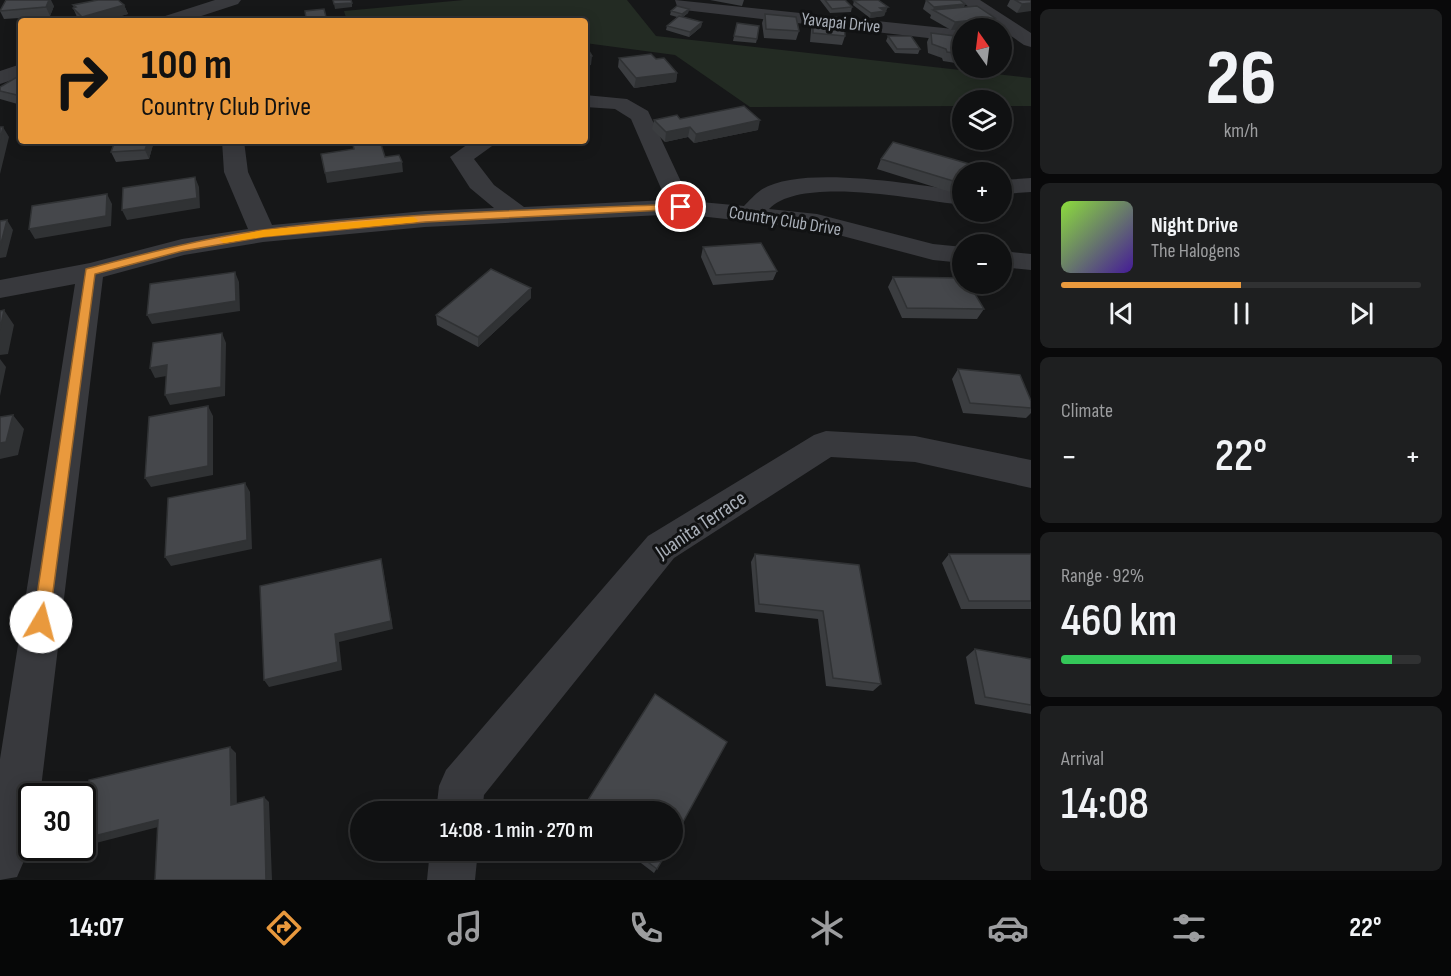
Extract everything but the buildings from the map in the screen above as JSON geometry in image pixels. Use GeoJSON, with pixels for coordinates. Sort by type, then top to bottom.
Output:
{"type":"FeatureCollection","features":[{"type":"Feature","properties":{"kind":"street"},"geometry":{"type":"LineString","coordinates":[[177,18],[232,0]]}},
{"type":"Feature","properties":{"kind":"street"},"geometry":{"type":"LineString","coordinates":[[238,18],[242,0]]}},
{"type":"Feature","properties":{"kind":"street"},"geometry":{"type":"LineString","coordinates":[[968,0],[1031,42]]}},
{"type":"Feature","properties":{"kind":"street","name":"Yavapai Drive"},"geometry":{"type":"LineString","coordinates":[[684,2],[952,35]]}},
{"type":"Feature","properties":{"kind":"street"},"geometry":{"type":"LineString","coordinates":[[1012,41],[1031,42]]}},
{"type":"Feature","properties":{"kind":"street"},"geometry":{"type":"LineString","coordinates":[[0,78],[18,71]]}},
{"type":"Feature","properties":{"kind":"street"},"geometry":{"type":"LineString","coordinates":[[588,101],[620,102],[640,116],[681,207]]}},
{"type":"Feature","properties":{"kind":"street"},"geometry":{"type":"LineString","coordinates":[[233,144],[236,172],[263,234]]}},
{"type":"Feature","properties":{"kind":"street"},"geometry":{"type":"LineString","coordinates":[[446,144],[461,157],[468,174],[520,215]]}},
{"type":"Feature","properties":{"kind":"street"},"geometry":{"type":"LineString","coordinates":[[461,157],[483,144]]}},
{"type":"Feature","properties":{"kind":"street"},"geometry":{"type":"LineString","coordinates":[[751,214],[769,195],[786,189],[824,184],[867,186],[952,197]]}},
{"type":"Feature","properties":{"kind":"street"},"geometry":{"type":"LineString","coordinates":[[1012,186],[1031,185]]}},
{"type":"Feature","properties":{"kind":"street","name":"Country Club Drive"},"geometry":{"type":"LineString","coordinates":[[0,289],[90,272],[182,248],[263,234],[425,219],[681,207],[817,222],[933,252],[952,254]]}},
{"type":"Feature","properties":{"kind":"street"},"geometry":{"type":"LineString","coordinates":[[1012,260],[1031,262]]}},
{"type":"Feature","properties":{"kind":"street"},"geometry":{"type":"LineString","coordinates":[[0,860],[12,832],[90,272]]}},
{"type":"Feature","properties":{"kind":"street","name":"Juanita Terrace"},"geometry":{"type":"LineString","coordinates":[[460,799],[661,547],[826,444],[915,449],[1031,474]]}},
{"type":"Feature","properties":{"kind":"street"},"geometry":{"type":"LineString","coordinates":[[451,880],[453,861]]}},
{"type":"Feature","properties":{"kind":"shaded area"},"geometry":{"type":"Polygon","coordinates":[[[464,0],[627,0],[656,36],[952,69],[952,78],[1012,78],[1012,76],[1031,78],[1031,106],[1012,106],[1012,90],[952,90],[952,106],[750,107],[675,55],[588,43],[588,18],[346,18],[344,11],[464,0]]]}},
{"type":"Feature","properties":{"kind":"slow traffic"},"geometry":{"type":"LineString","coordinates":[[224,240],[263,234],[413,220]]}},
{"type":"Feature","properties":{"kind":"route"},"geometry":{"type":"LineString","coordinates":[[41,622],[90,272],[182,248],[263,234],[425,219],[681,207]]}}]}
